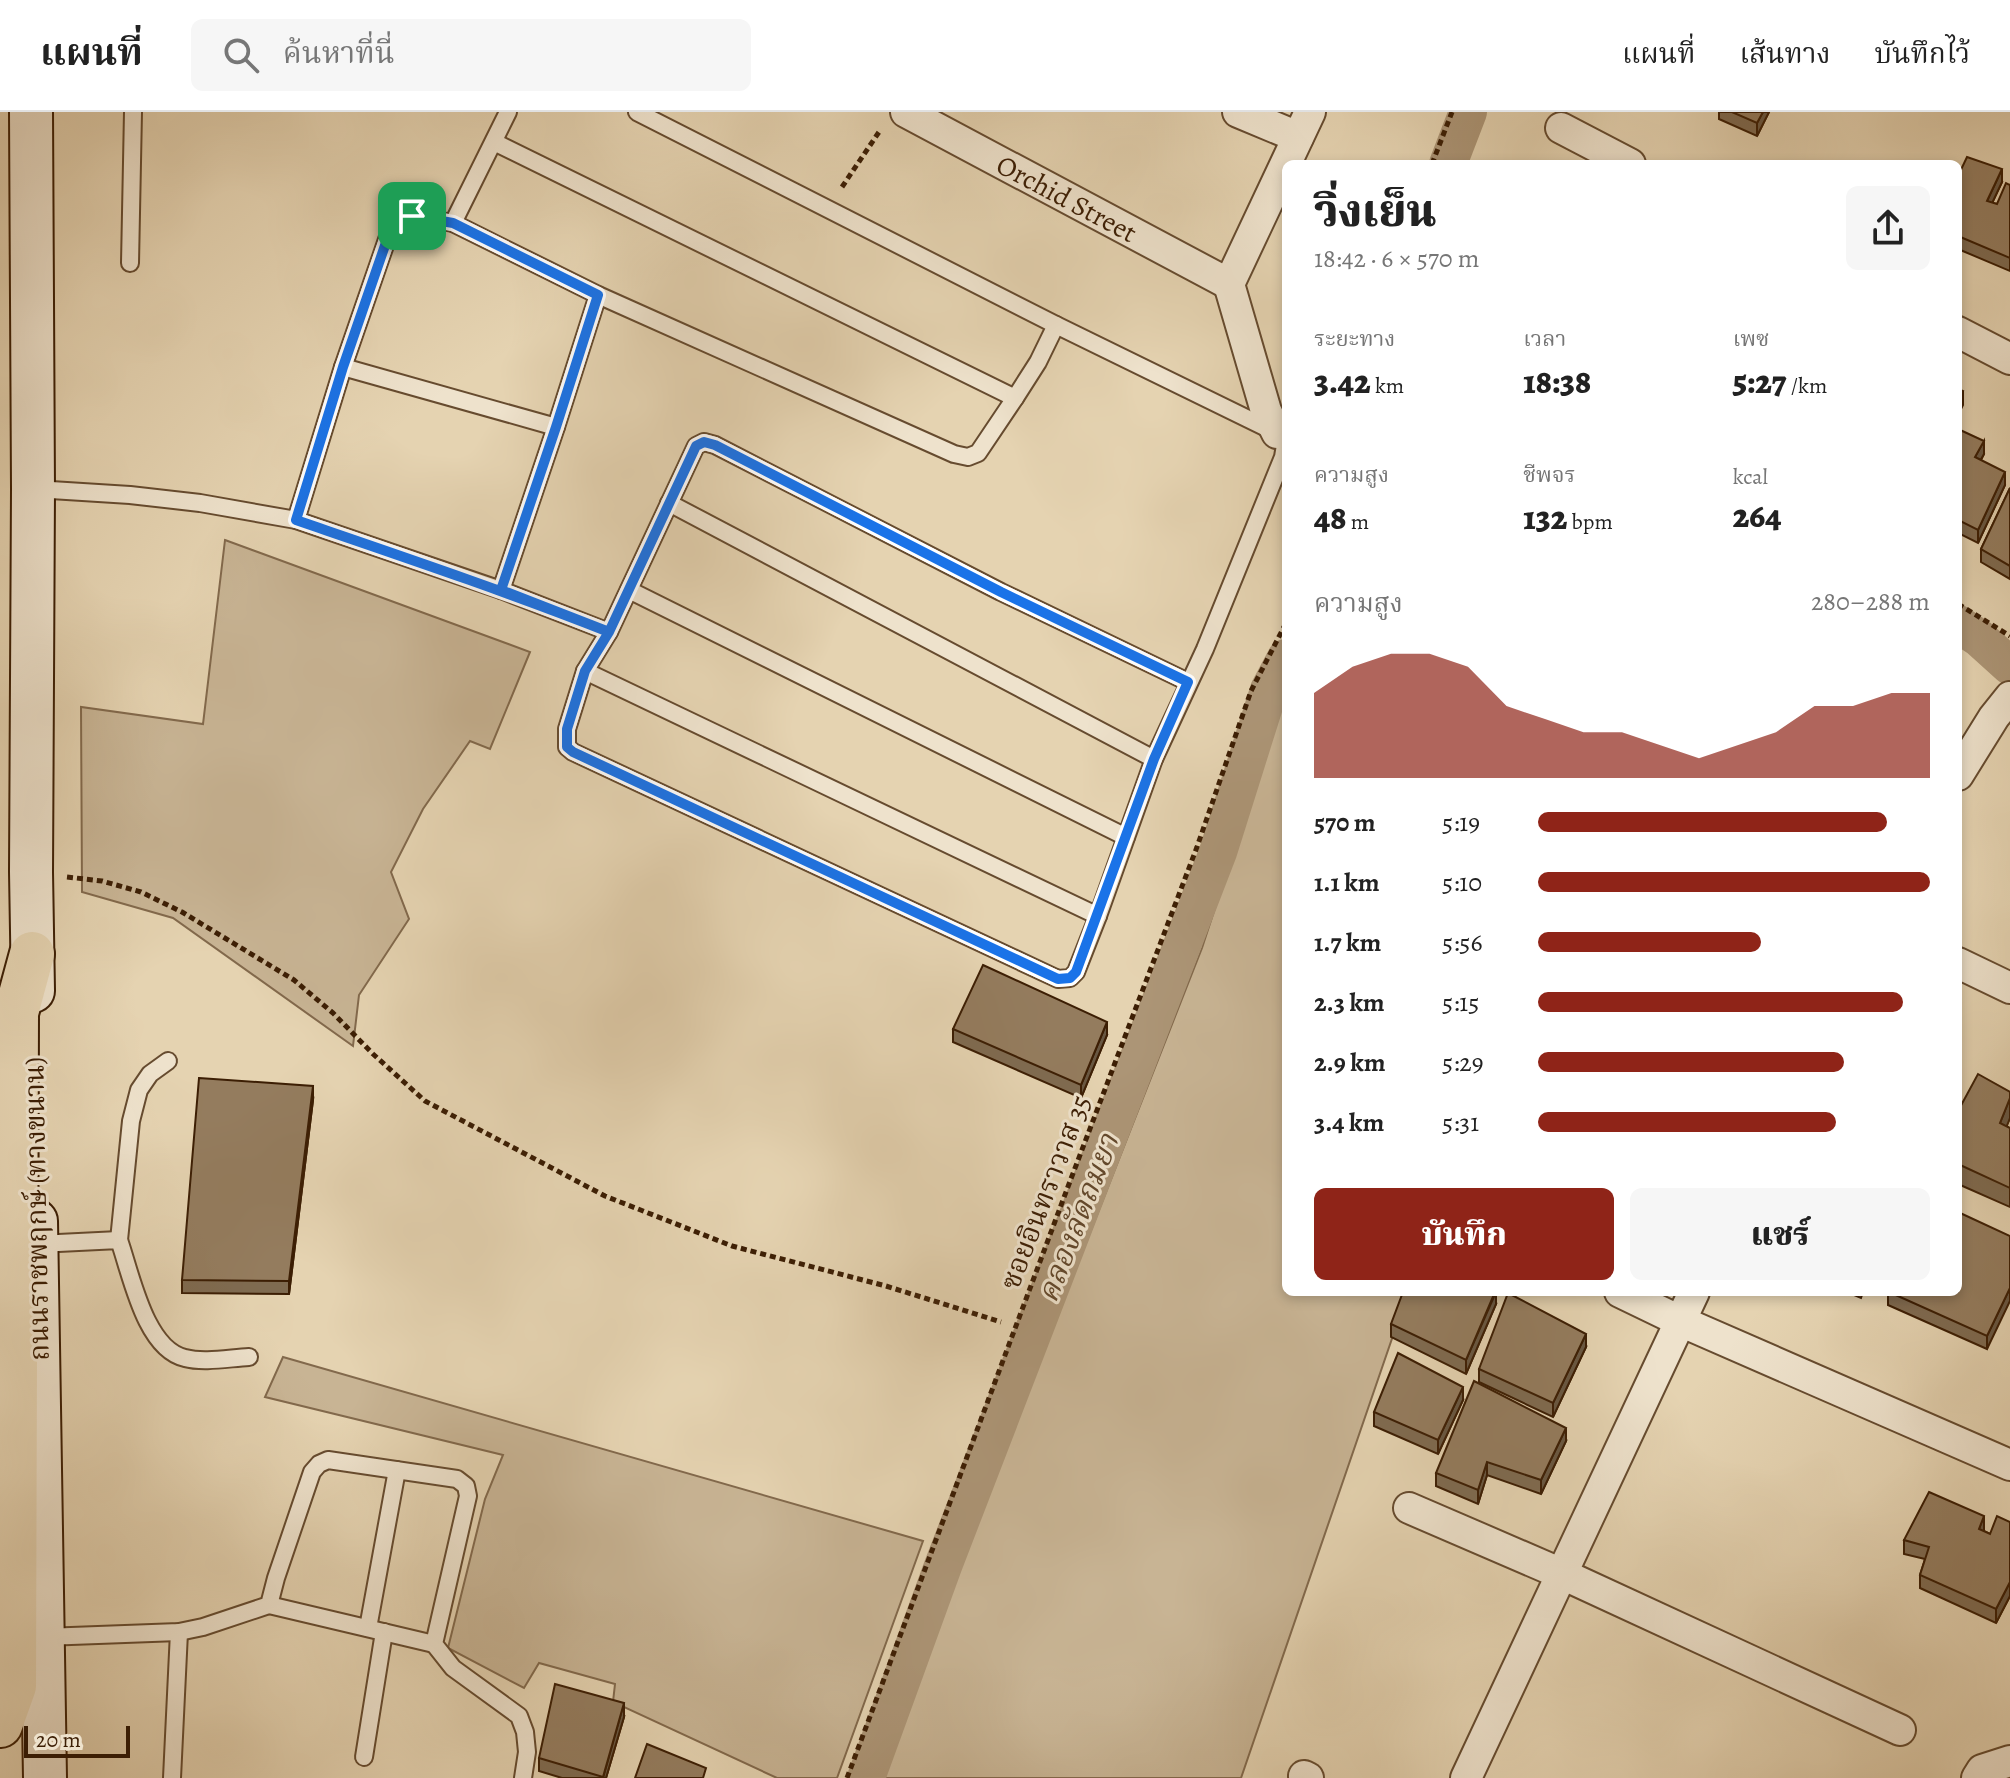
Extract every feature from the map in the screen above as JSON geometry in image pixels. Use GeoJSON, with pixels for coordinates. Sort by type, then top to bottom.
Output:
{"type":"FeatureCollection","features":[{"type":"Feature","properties":{"kind":"main road","name":"ถนนราชพฤกษ์ (ทางขนาน)"},"geometry":{"type":"LineString","coordinates":[[31,112],[31,872],[45,1778]]}},
{"type":"Feature","properties":{"kind":"main road"},"geometry":{"type":"LineString","coordinates":[[0,1725],[14,1686],[16,1013],[32,954]]}},
{"type":"Feature","properties":{"kind":"street"},"geometry":{"type":"LineString","coordinates":[[1238,112],[1304,124],[1287,160]]}},
{"type":"Feature","properties":{"kind":"street","name":"Orchid Street"},"geometry":{"type":"LineString","coordinates":[[896,118],[1229,284]]}},
{"type":"Feature","properties":{"kind":"street"},"geometry":{"type":"LineString","coordinates":[[1561,128],[1622,160]]}},
{"type":"Feature","properties":{"kind":"street"},"geometry":{"type":"LineString","coordinates":[[1277,433],[1266,411],[1229,284],[1282,171]]}},
{"type":"Feature","properties":{"kind":"street"},"geometry":{"type":"LineString","coordinates":[[1962,334],[2010,359]]}},
{"type":"Feature","properties":{"kind":"street"},"geometry":{"type":"LineString","coordinates":[[1962,769],[2002,707]]}},
{"type":"Feature","properties":{"kind":"street"},"geometry":{"type":"LineString","coordinates":[[1962,965],[2010,988]]}},
{"type":"Feature","properties":{"kind":"street"},"geometry":{"type":"LineString","coordinates":[[1628,1296],[2010,1465]]}},
{"type":"Feature","properties":{"kind":"street"},"geometry":{"type":"LineString","coordinates":[[1466,1778],[1692,1296]]}},
{"type":"Feature","properties":{"kind":"street"},"geometry":{"type":"LineString","coordinates":[[1409,1508],[1562,1574],[1900,1730]]}},
{"type":"Feature","properties":{"kind":"street"},"geometry":{"type":"LineString","coordinates":[[1977,1778],[1982,1770],[2010,1761]]}},
{"type":"Feature","properties":{"kind":"lane"},"geometry":{"type":"LineString","coordinates":[[130,263],[133,112]]}},
{"type":"Feature","properties":{"kind":"lane"},"geometry":{"type":"LineString","coordinates":[[453,223],[508,112]]}},
{"type":"Feature","properties":{"kind":"lane"},"geometry":{"type":"LineString","coordinates":[[637,112],[1056,325],[1277,433],[1282,440]]}},
{"type":"Feature","properties":{"kind":"lane"},"geometry":{"type":"LineString","coordinates":[[494,142],[1015,398]]}},
{"type":"Feature","properties":{"kind":"lane"},"geometry":{"type":"LineString","coordinates":[[296,520],[343,367],[391,228],[400,217],[453,223],[598,295],[954,454],[968,457],[978,453],[1015,398],[1038,362],[1056,325]]}},
{"type":"Feature","properties":{"kind":"lane"},"geometry":{"type":"LineString","coordinates":[[501,590],[598,295]]}},
{"type":"Feature","properties":{"kind":"lane"},"geometry":{"type":"LineString","coordinates":[[343,367],[556,427]]}},
{"type":"Feature","properties":{"kind":"lane"},"geometry":{"type":"LineString","coordinates":[[1188,682],[1001,592],[704,442],[696,446],[609,632],[585,671],[567,729],[567,747],[1058,979],[1070,978],[1076,972],[1098,916],[1154,759],[1205,649],[1282,459]]}},
{"type":"Feature","properties":{"kind":"lane"},"geometry":{"type":"LineString","coordinates":[[33,489],[144,496],[296,520],[501,590],[609,632]]}},
{"type":"Feature","properties":{"kind":"lane"},"geometry":{"type":"LineString","coordinates":[[669,503],[1154,759]]}},
{"type":"Feature","properties":{"kind":"lane"},"geometry":{"type":"LineString","coordinates":[[629,590],[1126,837]]}},
{"type":"Feature","properties":{"kind":"lane"},"geometry":{"type":"LineString","coordinates":[[585,671],[1098,916]]}},
{"type":"Feature","properties":{"kind":"lane"},"geometry":{"type":"LineString","coordinates":[[168,1061],[150,1074],[139,1090],[131,1121],[119,1240],[150,1327],[160,1343],[185,1358],[249,1357]]}},
{"type":"Feature","properties":{"kind":"lane"},"geometry":{"type":"LineString","coordinates":[[37,1244],[119,1240]]}},
{"type":"Feature","properties":{"kind":"lane"},"geometry":{"type":"LineString","coordinates":[[269,1605],[312,1472],[319,1464],[328,1460],[457,1479],[466,1486],[468,1496],[434,1644]]}},
{"type":"Feature","properties":{"kind":"lane"},"geometry":{"type":"LineString","coordinates":[[364,1757],[376,1630],[397,1470]]}},
{"type":"Feature","properties":{"kind":"lane"},"geometry":{"type":"LineString","coordinates":[[42,1637],[179,1632],[269,1605],[434,1644],[453,1668],[519,1716],[527,1752],[523,1778]]}},
{"type":"Feature","properties":{"kind":"lane"},"geometry":{"type":"LineString","coordinates":[[172,1778],[179,1632]]}},
{"type":"Feature","properties":{"kind":"path"},"geometry":{"type":"LineString","coordinates":[[1434,160],[1452,112]]}},
{"type":"Feature","properties":{"kind":"path"},"geometry":{"type":"LineString","coordinates":[[835,197],[896,118]]}},
{"type":"Feature","properties":{"kind":"path"},"geometry":{"type":"LineString","coordinates":[[1962,606],[2010,636]]}},
{"type":"Feature","properties":{"kind":"path","name":"ซอยอินทราวาส 35"},"geometry":{"type":"LineString","coordinates":[[847,1778],[1197,847],[1251,691],[1282,631]]}},
{"type":"Feature","properties":{"kind":"path"},"geometry":{"type":"LineString","coordinates":[[31,872],[102,881],[141,892],[182,912],[294,980],[425,1101],[605,1196],[732,1246],[886,1286],[1001,1322]]}},
{"type":"Feature","properties":{"kind":"shaded area"},"geometry":{"type":"Polygon","coordinates":[[[225,540],[530,652],[490,749],[470,741],[423,809],[391,872],[409,919],[359,995],[353,1046],[173,918],[82,892],[81,707],[203,724],[225,540]]]}},
{"type":"Feature","properties":{"kind":"shaded area"},"geometry":{"type":"Polygon","coordinates":[[[1281,706],[1282,1296],[1407,1296],[1241,1778],[879,1778],[961,1546],[1058,1314],[1202,948],[1281,706]]]}},
{"type":"Feature","properties":{"kind":"shaded area"},"geometry":{"type":"Polygon","coordinates":[[[283,1357],[923,1541],[837,1778],[777,1778],[613,1702],[615,1684],[539,1663],[524,1688],[448,1648],[485,1499],[503,1455],[265,1397],[283,1357]]]}},
{"type":"Feature","properties":{"kind":"building"},"geometry":{"type":"Polygon","coordinates":[[[1732,112],[1763,112],[1757,123],[1732,112]]]}},
{"type":"Feature","properties":{"kind":"building"},"geometry":{"type":"Polygon","coordinates":[[[1967,157],[2002,169],[1987,201],[1997,204],[2006,183],[2010,185],[2010,258],[1962,238],[1962,168],[1967,157]]]}},
{"type":"Feature","properties":{"kind":"building"},"geometry":{"type":"Polygon","coordinates":[[[1962,431],[1984,441],[1975,457],[2005,472],[1978,530],[1962,522],[1962,431]]]}},
{"type":"Feature","properties":{"kind":"building"},"geometry":{"type":"Polygon","coordinates":[[[2010,488],[2010,566],[1981,549],[2010,488]]]}},
{"type":"Feature","properties":{"kind":"building"},"geometry":{"type":"Polygon","coordinates":[[[983,965],[1107,1022],[1081,1085],[953,1029],[983,965]]]}},
{"type":"Feature","properties":{"kind":"building"},"geometry":{"type":"Polygon","coordinates":[[[1978,1074],[2010,1092],[2000,1123],[2010,1128],[2010,1188],[1962,1166],[1962,1104],[1978,1074]]]}},
{"type":"Feature","properties":{"kind":"building"},"geometry":{"type":"Polygon","coordinates":[[[199,1078],[313,1086],[289,1281],[182,1280],[199,1078]]]}},
{"type":"Feature","properties":{"kind":"building"},"geometry":{"type":"Polygon","coordinates":[[[1962,1214],[2010,1236],[2010,1288],[1987,1336],[1898,1296],[1962,1296],[1962,1214]]]}},
{"type":"Feature","properties":{"kind":"building"},"geometry":{"type":"Polygon","coordinates":[[[1402,1296],[1493,1296],[1466,1360],[1391,1324],[1402,1296]]]}},
{"type":"Feature","properties":{"kind":"building"},"geometry":{"type":"Polygon","coordinates":[[[1507,1296],[1514,1296],[1586,1334],[1553,1403],[1479,1369],[1507,1296]]]}},
{"type":"Feature","properties":{"kind":"building"},"geometry":{"type":"Polygon","coordinates":[[[1398,1353],[1463,1387],[1438,1440],[1374,1412],[1398,1353]]]}},
{"type":"Feature","properties":{"kind":"building"},"geometry":{"type":"Polygon","coordinates":[[[1474,1381],[1566,1428],[1541,1480],[1487,1462],[1478,1490],[1436,1473],[1474,1381]]]}},
{"type":"Feature","properties":{"kind":"building"},"geometry":{"type":"Polygon","coordinates":[[[1929,1492],[1984,1516],[1979,1529],[1990,1534],[1997,1516],[2010,1522],[2010,1582],[1996,1609],[1920,1575],[1929,1547],[1904,1540],[1929,1492]]]}},
{"type":"Feature","properties":{"kind":"building"},"geometry":{"type":"Polygon","coordinates":[[[555,1684],[624,1703],[603,1777],[539,1758],[555,1684]]]}},
{"type":"Feature","properties":{"kind":"building"},"geometry":{"type":"Polygon","coordinates":[[[647,1744],[706,1768],[703,1778],[635,1778],[647,1744]]]}},
{"type":"Feature","properties":{"kind":"waterway","name":"คลองลัดถมยา"},"geometry":{"type":"LineString","coordinates":[[1450,160],[1468,112]]}},
{"type":"Feature","properties":{"kind":"waterway"},"geometry":{"type":"LineString","coordinates":[[1962,627],[2010,666]]}},
{"type":"Feature","properties":{"kind":"waterway","name":"คลองลัดถมยา"},"geometry":{"type":"LineString","coordinates":[[866,1778],[943,1566],[1218,852],[1269,690],[1282,666]]}},
{"type":"Feature","properties":{"kind":"route"},"geometry":{"type":"LineString","coordinates":[[412,216],[400,217],[391,228],[343,367],[296,520],[501,590],[554,610],[609,632],[696,446],[704,442],[1001,592],[1188,682],[1154,759],[1076,972],[1070,978],[1058,979],[567,747],[567,729],[585,671],[609,632],[501,590],[598,295],[453,223],[412,216]]}}]}
